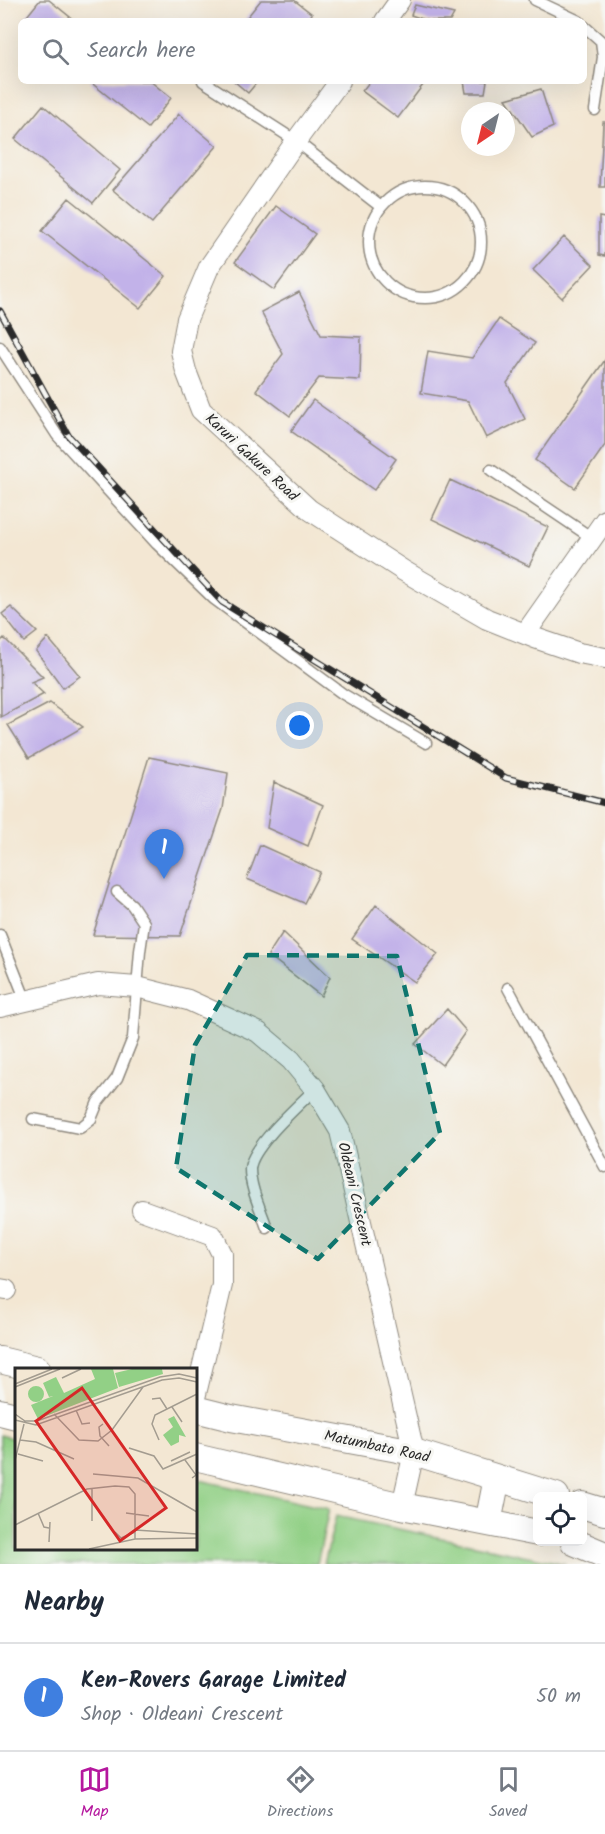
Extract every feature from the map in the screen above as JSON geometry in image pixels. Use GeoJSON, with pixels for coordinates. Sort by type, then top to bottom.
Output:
{"type":"FeatureCollection","features":[{"type":"Feature","properties":{"kind":"street"},"geometry":{"type":"LineString","coordinates":[[387,18],[400,0]]}},
{"type":"Feature","properties":{"kind":"street","name":"Karuri Gakure Road"},"geometry":{"type":"LineString","coordinates":[[338,84],[208,267],[187,320],[181,351],[201,410],[310,510],[404,571],[487,619],[579,652],[605,658]]}},
{"type":"Feature","properties":{"kind":"street"},"geometry":{"type":"LineString","coordinates":[[525,634],[605,520]]}},
{"type":"Feature","properties":{"kind":"street","name":"Oldeani Crescent"},"geometry":{"type":"LineString","coordinates":[[0,1008],[98,984],[137,987],[188,1000],[258,1032],[291,1060],[315,1089],[340,1131],[414,1452],[402,1506]]}},
{"type":"Feature","properties":{"kind":"street"},"geometry":{"type":"LineString","coordinates":[[142,1210],[213,1236],[222,1254],[222,1285],[196,1394]]}},
{"type":"Feature","properties":{"kind":"street"},"geometry":{"type":"LineString","coordinates":[[0,1360],[33,1368]]}},
{"type":"Feature","properties":{"kind":"street","name":"Matumbato Road"},"geometry":{"type":"LineString","coordinates":[[196,1409],[231,1418],[414,1452],[540,1492]]}},
{"type":"Feature","properties":{"kind":"street"},"geometry":{"type":"LineString","coordinates":[[0,1412],[15,1416]]}},
{"type":"Feature","properties":{"kind":"street"},"geometry":{"type":"LineString","coordinates":[[196,1457],[402,1506],[533,1532]]}},
{"type":"Feature","properties":{"kind":"street"},"geometry":{"type":"LineString","coordinates":[[488,1523],[497,1478]]}},
{"type":"Feature","properties":{"kind":"street"},"geometry":{"type":"LineString","coordinates":[[587,1507],[605,1512]]}},
{"type":"Feature","properties":{"kind":"street"},"geometry":{"type":"LineString","coordinates":[[584,1546],[605,1555]]}},
{"type":"Feature","properties":{"kind":"lane"},"geometry":{"type":"LineString","coordinates":[[535,0],[573,18]]}},
{"type":"Feature","properties":{"kind":"lane"},"geometry":{"type":"LineString","coordinates":[[587,29],[601,41],[603,57],[595,110]]}},
{"type":"Feature","properties":{"kind":"lane"},"geometry":{"type":"LineString","coordinates":[[208,84],[296,141],[381,207]]}},
{"type":"Feature","properties":{"kind":"lane"},"geometry":{"type":"LineString","coordinates":[[433,186],[452,193],[467,205],[477,222],[481,241],[478,261],[469,278],[454,290],[436,297],[416,298],[398,291],[382,279],[372,262],[368,243],[371,223],[381,207],[395,194],[404,190],[433,186]]}},
{"type":"Feature","properties":{"kind":"lane"},"geometry":{"type":"LineString","coordinates":[[0,347],[57,435],[157,544],[214,599],[344,694],[426,743]]}},
{"type":"Feature","properties":{"kind":"lane"},"geometry":{"type":"LineString","coordinates":[[491,470],[592,538]]}},
{"type":"Feature","properties":{"kind":"lane"},"geometry":{"type":"LineString","coordinates":[[33,1119],[80,1128],[91,1119],[98,1102],[117,1078],[133,1038],[144,923],[132,905],[117,892]]}},
{"type":"Feature","properties":{"kind":"lane"},"geometry":{"type":"LineString","coordinates":[[0,934],[26,1001]]}},
{"type":"Feature","properties":{"kind":"lane"},"geometry":{"type":"LineString","coordinates":[[507,988],[605,1167]]}},
{"type":"Feature","properties":{"kind":"lane"},"geometry":{"type":"LineString","coordinates":[[267,1228],[250,1170],[252,1159],[280,1124],[315,1089]]}},
{"type":"Feature","properties":{"kind":"highlighted area"},"geometry":{"type":"Polygon","coordinates":[[[247,955],[397,956],[440,1133],[318,1259],[176,1168],[195,1045],[247,955]]]}},
{"type":"Feature","properties":{"kind":"green space"},"geometry":{"type":"Polygon","coordinates":[[[0,1435],[15,1439],[15,1549],[196,1549],[196,1479],[329,1509],[317,1564],[0,1564],[0,1435]]]}},
{"type":"Feature","properties":{"kind":"green space"},"geometry":{"type":"Polygon","coordinates":[[[336,1516],[566,1564],[324,1564],[336,1516]]]}},
{"type":"Feature","properties":{"kind":"building"},"geometry":{"type":"Polygon","coordinates":[[[40,0],[49,0],[71,18],[25,18],[40,0]]]}},
{"type":"Feature","properties":{"kind":"building"},"geometry":{"type":"Polygon","coordinates":[[[261,0],[294,0],[312,14],[309,18],[246,18],[261,0]]]}},
{"type":"Feature","properties":{"kind":"building"},"geometry":{"type":"Polygon","coordinates":[[[415,5],[454,14],[452,18],[420,18],[411,15],[415,5]]]}},
{"type":"Feature","properties":{"kind":"building"},"geometry":{"type":"Polygon","coordinates":[[[93,84],[154,84],[171,98],[148,128],[93,84]]]}},
{"type":"Feature","properties":{"kind":"building"},"geometry":{"type":"Polygon","coordinates":[[[238,84],[256,84],[248,93],[238,84]]]}},
{"type":"Feature","properties":{"kind":"building"},"geometry":{"type":"Polygon","coordinates":[[[368,84],[424,84],[398,118],[362,91],[368,84]]]}},
{"type":"Feature","properties":{"kind":"building"},"geometry":{"type":"Polygon","coordinates":[[[464,84],[486,84],[485,93],[466,93],[464,84]]]}},
{"type":"Feature","properties":{"kind":"building"},"geometry":{"type":"Polygon","coordinates":[[[541,89],[553,127],[532,137],[515,112],[515,102],[508,102],[506,99],[541,89]]]}},
{"type":"Feature","properties":{"kind":"building"},"geometry":{"type":"Polygon","coordinates":[[[43,105],[120,170],[93,203],[15,139],[43,105]]]}},
{"type":"Feature","properties":{"kind":"building"},"geometry":{"type":"Polygon","coordinates":[[[179,114],[217,146],[152,223],[113,190],[179,114]]]}},
{"type":"Feature","properties":{"kind":"building"},"geometry":{"type":"Polygon","coordinates":[[[603,122],[605,122],[605,187],[600,187],[603,122]]]}},
{"type":"Feature","properties":{"kind":"building"},"geometry":{"type":"Polygon","coordinates":[[[69,198],[166,276],[140,308],[42,231],[69,198]]]}},
{"type":"Feature","properties":{"kind":"building"},"geometry":{"type":"Polygon","coordinates":[[[276,206],[315,234],[274,290],[235,262],[276,206]]]}},
{"type":"Feature","properties":{"kind":"building"},"geometry":{"type":"Polygon","coordinates":[[[599,217],[605,218],[605,256],[599,255],[599,217]]]}},
{"type":"Feature","properties":{"kind":"building"},"geometry":{"type":"Polygon","coordinates":[[[564,237],[593,265],[562,298],[533,270],[564,237]]]}},
{"type":"Feature","properties":{"kind":"building"},"geometry":{"type":"Polygon","coordinates":[[[299,292],[321,335],[361,337],[360,380],[319,378],[290,416],[256,390],[283,354],[261,312],[299,292]]]}},
{"type":"Feature","properties":{"kind":"building"},"geometry":{"type":"Polygon","coordinates":[[[499,319],[535,343],[507,383],[525,419],[486,438],[468,401],[421,393],[428,351],[472,358],[499,319]]]}},
{"type":"Feature","properties":{"kind":"building"},"geometry":{"type":"Polygon","coordinates":[[[605,360],[605,445],[575,488],[535,460],[605,360]]]}},
{"type":"Feature","properties":{"kind":"building"},"geometry":{"type":"Polygon","coordinates":[[[313,400],[396,459],[374,490],[291,431],[313,400]]]}},
{"type":"Feature","properties":{"kind":"building"},"geometry":{"type":"Polygon","coordinates":[[[450,480],[548,527],[529,566],[432,519],[450,480]]]}},
{"type":"Feature","properties":{"kind":"building"},"geometry":{"type":"Polygon","coordinates":[[[11,607],[37,632],[24,642],[2,614],[11,607]]]}},
{"type":"Feature","properties":{"kind":"building"},"geometry":{"type":"Polygon","coordinates":[[[4,638],[43,677],[31,682],[44,694],[1,717],[0,642],[4,638]]]}},
{"type":"Feature","properties":{"kind":"building"},"geometry":{"type":"Polygon","coordinates":[[[48,638],[80,676],[63,688],[36,651],[48,638]]]}},
{"type":"Feature","properties":{"kind":"building"},"geometry":{"type":"Polygon","coordinates":[[[50,703],[83,727],[29,758],[8,725],[50,703]]]}},
{"type":"Feature","properties":{"kind":"building"},"geometry":{"type":"Polygon","coordinates":[[[149,757],[228,773],[223,809],[180,936],[93,935],[149,757]]]}},
{"type":"Feature","properties":{"kind":"building"},"geometry":{"type":"Polygon","coordinates":[[[274,782],[323,805],[308,846],[267,828],[274,782]]]}},
{"type":"Feature","properties":{"kind":"building"},"geometry":{"type":"Polygon","coordinates":[[[260,845],[320,872],[304,903],[247,879],[260,845]]]}},
{"type":"Feature","properties":{"kind":"building"},"geometry":{"type":"Polygon","coordinates":[[[376,905],[438,954],[415,982],[352,939],[376,905]]]}},
{"type":"Feature","properties":{"kind":"building"},"geometry":{"type":"Polygon","coordinates":[[[283,932],[330,977],[321,996],[268,955],[283,932]]]}},
{"type":"Feature","properties":{"kind":"building"},"geometry":{"type":"Polygon","coordinates":[[[447,1009],[466,1031],[442,1065],[415,1044],[447,1009]]]}},
{"type":"Feature","properties":{"kind":"railway"},"geometry":{"type":"LineString","coordinates":[[0,311],[68,435],[222,602],[506,778],[605,803]]}},
{"type":"Feature","properties":{"kind":"place","name":"Ken-Rovers Garage Limited"},"geometry":{"type":"Point","coordinates":[164,879]}}]}
